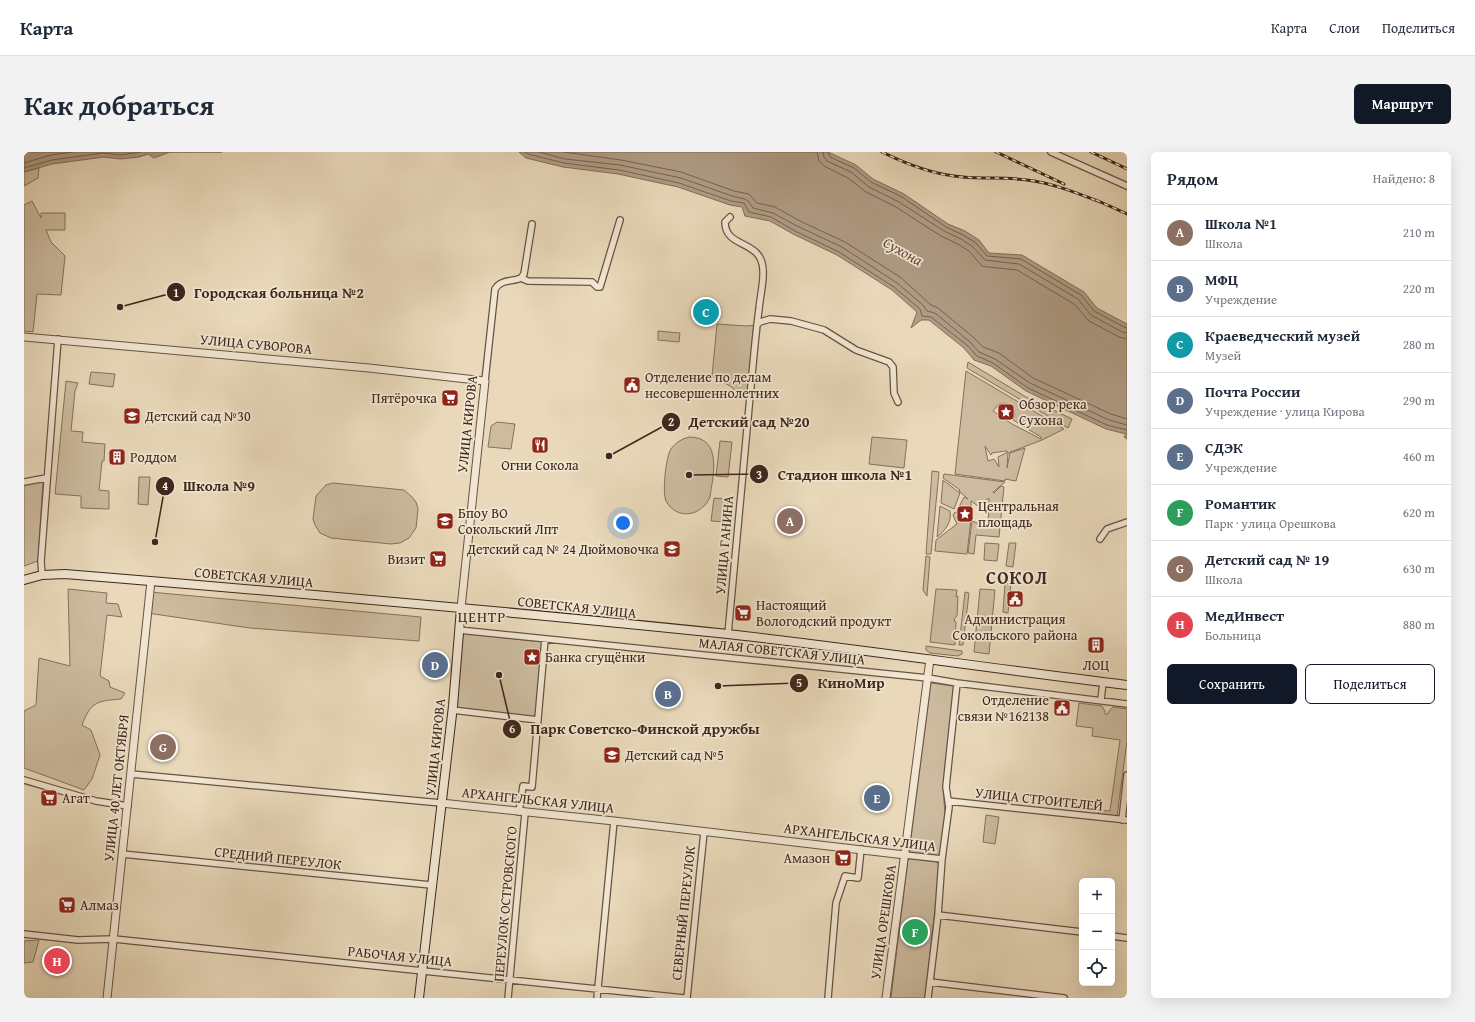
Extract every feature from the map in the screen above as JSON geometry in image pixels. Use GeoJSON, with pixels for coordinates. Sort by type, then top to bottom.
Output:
{"type":"FeatureCollection","features":[{"type":"Feature","properties":{"kind":"main road","name":"СОВЕТСКАЯ УЛИЦА"},"geometry":{"type":"LineString","coordinates":[[24,580],[42,575],[65,574],[460,608],[728,634],[1127,685]]}},
{"type":"Feature","properties":{"kind":"main road","name":"УЛИЦА КИРОВА"},"geometry":{"type":"LineString","coordinates":[[419,998],[452,710],[460,608]]}},
{"type":"Feature","properties":{"kind":"street"},"geometry":{"type":"LineString","coordinates":[[1051,152],[1127,186]]}},
{"type":"Feature","properties":{"kind":"street","name":"УЛИЦА ГАНИНА"},"geometry":{"type":"LineString","coordinates":[[728,634],[757,324],[764,271],[763,265],[751,247],[730,237],[725,229],[725,222],[730,217]]}},
{"type":"Feature","properties":{"kind":"street"},"geometry":{"type":"LineString","coordinates":[[532,224],[524,274],[521,278],[528,281],[592,282],[597,287],[600,287],[620,220]]}},
{"type":"Feature","properties":{"kind":"street","name":"УЛИЦА КИРОВА"},"geometry":{"type":"LineString","coordinates":[[460,608],[496,289],[502,282],[521,278]]}},
{"type":"Feature","properties":{"kind":"street"},"geometry":{"type":"LineString","coordinates":[[757,324],[770,319],[791,321],[824,330],[860,352],[888,362],[893,367],[894,393],[898,402]]}},
{"type":"Feature","properties":{"kind":"street","name":"УЛИЦА СУВОРОВА"},"geometry":{"type":"LineString","coordinates":[[24,337],[369,368],[485,381]]}},
{"type":"Feature","properties":{"kind":"street"},"geometry":{"type":"LineString","coordinates":[[42,575],[41,561],[46,478],[58,339]]}},
{"type":"Feature","properties":{"kind":"street"},"geometry":{"type":"LineString","coordinates":[[24,482],[46,478]]}},
{"type":"Feature","properties":{"kind":"street"},"geometry":{"type":"LineString","coordinates":[[1100,539],[1107,529],[1127,522]]}},
{"type":"Feature","properties":{"kind":"street","name":"УЛИЦА 40 ЛЕТ ОКТЯБРЯ"},"geometry":{"type":"LineString","coordinates":[[107,998],[151,581]]}},
{"type":"Feature","properties":{"kind":"street","name":"МАЛАЯ СОВЕТСКАЯ УЛИЦА"},"geometry":{"type":"LineString","coordinates":[[459,630],[928,678],[957,683],[1127,704]]}},
{"type":"Feature","properties":{"kind":"street","name":"ПЕРЕУЛОК ОСТРОВСКОГО"},"geometry":{"type":"LineString","coordinates":[[508,998],[523,786],[532,787],[545,639]]}},
{"type":"Feature","properties":{"kind":"street","name":"УЛИЦА ОРЕШКОВА"},"geometry":{"type":"LineString","coordinates":[[886,998],[930,659]]}},
{"type":"Feature","properties":{"kind":"street"},"geometry":{"type":"LineString","coordinates":[[1101,700],[1103,682]]}},
{"type":"Feature","properties":{"kind":"street"},"geometry":{"type":"LineString","coordinates":[[928,998],[938,915],[942,859],[949,807],[946,787],[957,683]]}},
{"type":"Feature","properties":{"kind":"street"},"geometry":{"type":"LineString","coordinates":[[452,710],[538,720]]}},
{"type":"Feature","properties":{"kind":"street","name":"АРХАНГЕЛЬСКАЯ УЛИЦА"},"geometry":{"type":"LineString","coordinates":[[131,774],[614,821],[942,859]]}},
{"type":"Feature","properties":{"kind":"street"},"geometry":{"type":"LineString","coordinates":[[1124,820],[1127,775]]}},
{"type":"Feature","properties":{"kind":"street"},"geometry":{"type":"LineString","coordinates":[[24,780],[96,801],[128,806]]}},
{"type":"Feature","properties":{"kind":"street","name":"УЛИЦА СТРОИТЕЛЕЙ"},"geometry":{"type":"LineString","coordinates":[[948,801],[1124,820]]}},
{"type":"Feature","properties":{"kind":"street"},"geometry":{"type":"LineString","coordinates":[[597,998],[614,821]]}},
{"type":"Feature","properties":{"kind":"street","name":"СЕВЕРНЫЙ ПЕРЕУЛОК"},"geometry":{"type":"LineString","coordinates":[[685,998],[704,832]]}},
{"type":"Feature","properties":{"kind":"street"},"geometry":{"type":"LineString","coordinates":[[828,998],[836,902],[845,876],[858,878],[861,849]]}},
{"type":"Feature","properties":{"kind":"street","name":"СРЕДНИЙ ПЕРЕУЛОК"},"geometry":{"type":"LineString","coordinates":[[122,854],[432,885]]}},
{"type":"Feature","properties":{"kind":"street"},"geometry":{"type":"LineString","coordinates":[[938,915],[1079,932]]}},
{"type":"Feature","properties":{"kind":"street","name":"РАБОЧАЯ УЛИЦА"},"geometry":{"type":"LineString","coordinates":[[24,934],[78,940],[114,939],[685,998]]}},
{"type":"Feature","properties":{"kind":"street"},"geometry":{"type":"LineString","coordinates":[[1115,936],[1127,938]]}},
{"type":"Feature","properties":{"kind":"street"},"geometry":{"type":"LineString","coordinates":[[930,982],[1064,998]]}},
{"type":"Feature","properties":{"kind":"shaded area"},"geometry":{"type":"Polygon","coordinates":[[[39,168],[38,178],[24,186],[24,172],[39,168]]]}},
{"type":"Feature","properties":{"kind":"shaded area"},"geometry":{"type":"Polygon","coordinates":[[[32,201],[41,218],[41,213],[65,213],[65,230],[46,230],[51,242],[65,256],[61,295],[37,294],[33,332],[24,331],[24,205],[32,201]]]}},
{"type":"Feature","properties":{"kind":"shaded area"},"geometry":{"type":"Polygon","coordinates":[[[717,324],[747,326],[757,325],[750,400],[737,394],[732,387],[712,376],[717,324]]]}},
{"type":"Feature","properties":{"kind":"shaded area"},"geometry":{"type":"Polygon","coordinates":[[[658,331],[680,333],[679,342],[658,340],[658,331]]]}},
{"type":"Feature","properties":{"kind":"shaded area"},"geometry":{"type":"Polygon","coordinates":[[[968,362],[1026,397],[1072,419],[1068,428],[967,368],[968,362]]]}},
{"type":"Feature","properties":{"kind":"shaded area"},"geometry":{"type":"Polygon","coordinates":[[[966,371],[1064,429],[1042,440],[1008,453],[1007,468],[1010,453],[1025,448],[1016,481],[1005,479],[1005,481],[955,474],[966,371]],[[1004,403],[999,404],[993,411],[1012,424],[1041,439],[1041,437],[1013,420],[1015,414],[1014,409],[1010,405],[1004,403]],[[985,446],[988,461],[994,459],[999,467],[998,457],[1008,452],[992,453],[991,455],[985,446]]]}},
{"type":"Feature","properties":{"kind":"shaded area"},"geometry":{"type":"Polygon","coordinates":[[[91,372],[115,374],[113,387],[89,384],[91,372]]]}},
{"type":"Feature","properties":{"kind":"shaded area"},"geometry":{"type":"Polygon","coordinates":[[[66,381],[78,383],[75,391],[71,431],[83,432],[82,442],[105,444],[104,461],[102,461],[99,490],[109,491],[109,509],[81,508],[81,496],[55,494],[66,381]]]}},
{"type":"Feature","properties":{"kind":"shaded area"},"geometry":{"type":"Polygon","coordinates":[[[497,422],[515,424],[511,449],[488,447],[491,426],[497,422]]]}},
{"type":"Feature","properties":{"kind":"shaded area"},"geometry":{"type":"Polygon","coordinates":[[[689,437],[700,439],[707,443],[711,450],[714,469],[710,497],[706,503],[695,512],[683,514],[676,511],[666,501],[664,490],[665,474],[671,449],[679,441],[689,437]]]}},
{"type":"Feature","properties":{"kind":"shaded area"},"geometry":{"type":"Polygon","coordinates":[[[872,437],[907,440],[904,468],[869,464],[872,437]]]}},
{"type":"Feature","properties":{"kind":"shaded area"},"geometry":{"type":"Polygon","coordinates":[[[720,441],[732,442],[728,477],[716,476],[720,441]]]}},
{"type":"Feature","properties":{"kind":"shaded area"},"geometry":{"type":"Polygon","coordinates":[[[932,471],[939,472],[931,554],[926,554],[932,471]]]}},
{"type":"Feature","properties":{"kind":"shaded area"},"geometry":{"type":"Polygon","coordinates":[[[944,474],[1005,482],[993,492],[994,493],[1001,486],[1004,487],[999,537],[976,535],[974,554],[968,553],[972,521],[988,527],[989,498],[978,506],[971,501],[971,510],[965,515],[957,511],[964,497],[968,499],[959,491],[960,490],[943,478],[944,474]]]}},
{"type":"Feature","properties":{"kind":"shaded area"},"geometry":{"type":"Polygon","coordinates":[[[139,477],[150,477],[148,505],[138,504],[139,477]]]}},
{"type":"Feature","properties":{"kind":"shaded area"},"geometry":{"type":"Polygon","coordinates":[[[943,480],[960,493],[954,509],[941,503],[943,480]]]}},
{"type":"Feature","properties":{"kind":"shaded area"},"geometry":{"type":"Polygon","coordinates":[[[43,481],[38,561],[24,566],[24,484],[43,481]]]}},
{"type":"Feature","properties":{"kind":"shaded area"},"geometry":{"type":"Polygon","coordinates":[[[333,483],[404,490],[416,502],[418,509],[416,528],[409,538],[400,543],[391,544],[331,538],[320,533],[313,519],[316,496],[326,485],[333,483]]]}},
{"type":"Feature","properties":{"kind":"shaded area"},"geometry":{"type":"Polygon","coordinates":[[[714,498],[728,499],[726,522],[711,521],[714,498]]]}},
{"type":"Feature","properties":{"kind":"shaded area"},"geometry":{"type":"Polygon","coordinates":[[[940,506],[950,511],[950,519],[943,532],[937,537],[940,506]]]}},
{"type":"Feature","properties":{"kind":"shaded area"},"geometry":{"type":"Polygon","coordinates":[[[955,512],[971,519],[967,554],[935,551],[936,540],[957,524],[953,515],[955,512]]]}},
{"type":"Feature","properties":{"kind":"shaded area"},"geometry":{"type":"Polygon","coordinates":[[[985,543],[999,544],[997,561],[984,560],[985,543]]]}},
{"type":"Feature","properties":{"kind":"shaded area"},"geometry":{"type":"Polygon","coordinates":[[[1009,543],[1016,543],[1013,567],[1006,566],[1009,543]]]}},
{"type":"Feature","properties":{"kind":"shaded area"},"geometry":{"type":"Polygon","coordinates":[[[926,556],[930,557],[927,596],[923,590],[926,556]]]}},
{"type":"Feature","properties":{"kind":"shaded area"},"geometry":{"type":"Polygon","coordinates":[[[1005,583],[1011,584],[1008,613],[1003,612],[1005,583]]]}},
{"type":"Feature","properties":{"kind":"shaded area"},"geometry":{"type":"Polygon","coordinates":[[[68,589],[107,593],[106,603],[118,604],[122,617],[107,615],[100,676],[109,681],[110,687],[125,693],[121,699],[96,704],[85,717],[82,725],[91,730],[100,755],[92,779],[84,790],[24,768],[24,711],[36,705],[39,658],[70,666],[68,589]]]}},
{"type":"Feature","properties":{"kind":"shaded area"},"geometry":{"type":"Polygon","coordinates":[[[936,589],[957,590],[957,616],[954,619],[956,622],[955,645],[930,642],[936,589]]]}},
{"type":"Feature","properties":{"kind":"shaded area"},"geometry":{"type":"Polygon","coordinates":[[[980,589],[995,590],[989,654],[974,652],[980,589]]]}},
{"type":"Feature","properties":{"kind":"shaded area"},"geometry":{"type":"Polygon","coordinates":[[[150,592],[421,617],[419,641],[250,628],[147,613],[150,592]]]}},
{"type":"Feature","properties":{"kind":"shaded area"},"geometry":{"type":"Polygon","coordinates":[[[965,592],[969,593],[963,645],[959,645],[965,592]]]}},
{"type":"Feature","properties":{"kind":"shaded area"},"geometry":{"type":"Polygon","coordinates":[[[461,633],[543,642],[535,719],[456,708],[461,633]]]}},
{"type":"Feature","properties":{"kind":"shaded area"},"geometry":{"type":"Polygon","coordinates":[[[926,646],[962,651],[962,654],[958,656],[930,653],[926,650],[926,646]]]}},
{"type":"Feature","properties":{"kind":"shaded area"},"geometry":{"type":"Polygon","coordinates":[[[931,683],[954,686],[943,788],[945,814],[940,855],[937,857],[909,853],[931,683]]]}},
{"type":"Feature","properties":{"kind":"shaded area"},"geometry":{"type":"Polygon","coordinates":[[[1079,703],[1102,706],[1105,714],[1108,714],[1113,707],[1127,709],[1127,741],[1117,816],[1098,814],[1099,810],[1110,811],[1120,740],[1092,736],[1093,728],[1076,726],[1079,703]]]}},
{"type":"Feature","properties":{"kind":"shaded area"},"geometry":{"type":"Polygon","coordinates":[[[986,815],[999,817],[995,844],[983,842],[986,815]]]}},
{"type":"Feature","properties":{"kind":"shaded area"},"geometry":{"type":"Polygon","coordinates":[[[911,858],[937,862],[940,866],[925,998],[891,998],[908,860],[911,858]]]}},
{"type":"Feature","properties":{"kind":"shaded area"},"geometry":{"type":"Polygon","coordinates":[[[39,940],[33,962],[24,963],[24,941],[39,940]]]}},
{"type":"Feature","properties":{"kind":"water"},"geometry":{"type":"Polygon","coordinates":[[[24,152],[170,152],[154,158],[148,154],[139,157],[120,159],[104,157],[52,164],[24,172],[24,152]]]}},
{"type":"Feature","properties":{"kind":"water","name":"Сухона"},"geometry":{"type":"Polygon","coordinates":[[[519,152],[828,152],[856,165],[873,179],[904,194],[948,224],[965,231],[979,240],[989,253],[1022,255],[1084,292],[1097,308],[1127,324],[1127,439],[1124,437],[1126,434],[1106,429],[1026,391],[991,366],[974,360],[964,348],[929,320],[921,320],[911,328],[917,312],[892,290],[837,255],[770,221],[745,216],[742,207],[730,205],[678,187],[618,174],[563,167],[526,158],[519,152]]]}},
{"type":"Feature","properties":{"kind":"railway"},"geometry":{"type":"LineString","coordinates":[[882,152],[931,172],[963,177],[1036,181],[1046,183],[1100,202]]}},
{"type":"Feature","properties":{"kind":"railway"},"geometry":{"type":"LineString","coordinates":[[996,152],[1064,184]]}},
{"type":"Feature","properties":{"kind":"railway"},"geometry":{"type":"LineString","coordinates":[[1091,152],[1127,169]]}},
{"type":"Feature","properties":{"kind":"railway"},"geometry":{"type":"LineString","coordinates":[[1096,200],[1127,214]]}},
{"type":"Feature","properties":{"kind":"place","name":"Городская больница №2"},"geometry":{"type":"Point","coordinates":[120,307]}},
{"type":"Feature","properties":{"kind":"place","name":"Краеведческий музей"},"geometry":{"type":"Point","coordinates":[706,312]}},
{"type":"Feature","properties":{"kind":"place","name":"Отделение по делам несовершеннолетних"},"geometry":{"type":"Point","coordinates":[632,385]}},
{"type":"Feature","properties":{"kind":"place","name":"Пятёрочка"},"geometry":{"type":"Point","coordinates":[450,398]}},
{"type":"Feature","properties":{"kind":"place","name":"Обзор река Сухона"},"geometry":{"type":"Point","coordinates":[1006,412]}},
{"type":"Feature","properties":{"kind":"place","name":"Детский сад №30"},"geometry":{"type":"Point","coordinates":[132,416]}},
{"type":"Feature","properties":{"kind":"place","name":"Огни Сокола"},"geometry":{"type":"Point","coordinates":[540,445]}},
{"type":"Feature","properties":{"kind":"place","name":"Детский сад №20"},"geometry":{"type":"Point","coordinates":[609,456]}},
{"type":"Feature","properties":{"kind":"place","name":"Роддом"},"geometry":{"type":"Point","coordinates":[117,457]}},
{"type":"Feature","properties":{"kind":"place","name":"Стадион школа №1"},"geometry":{"type":"Point","coordinates":[689,475]}},
{"type":"Feature","properties":{"kind":"place","name":"Центральная площадь"},"geometry":{"type":"Point","coordinates":[965,514]}},
{"type":"Feature","properties":{"kind":"place","name":"Бпоу ВО Сокольский Лпт"},"geometry":{"type":"Point","coordinates":[445,521]}},
{"type":"Feature","properties":{"kind":"place","name":"Школа №1"},"geometry":{"type":"Point","coordinates":[790,521]}},
{"type":"Feature","properties":{"kind":"place","name":"Школа №9"},"geometry":{"type":"Point","coordinates":[155,542]}},
{"type":"Feature","properties":{"kind":"place","name":"Детский сад № 24 Дюймовочка"},"geometry":{"type":"Point","coordinates":[672,549]}},
{"type":"Feature","properties":{"kind":"place","name":"Визит"},"geometry":{"type":"Point","coordinates":[438,559]}},
{"type":"Feature","properties":{"kind":"place","name":"Администрация Сокольского района"},"geometry":{"type":"Point","coordinates":[1015,599]}},
{"type":"Feature","properties":{"kind":"place","name":"Настоящий Вологодский продукт"},"geometry":{"type":"Point","coordinates":[743,613]}},
{"type":"Feature","properties":{"kind":"place","name":"ЛОЦ"},"geometry":{"type":"Point","coordinates":[1096,645]}},
{"type":"Feature","properties":{"kind":"place","name":"Банка сгущёнки"},"geometry":{"type":"Point","coordinates":[532,657]}},
{"type":"Feature","properties":{"kind":"place","name":"Почта России"},"geometry":{"type":"Point","coordinates":[435,665]}},
{"type":"Feature","properties":{"kind":"place","name":"Парк Советско-Финской дружбы"},"geometry":{"type":"Point","coordinates":[499,675]}},
{"type":"Feature","properties":{"kind":"place","name":"КиноМир"},"geometry":{"type":"Point","coordinates":[718,686]}},
{"type":"Feature","properties":{"kind":"place","name":"МФЦ"},"geometry":{"type":"Point","coordinates":[668,694]}},
{"type":"Feature","properties":{"kind":"place","name":"Отделение связи №162138"},"geometry":{"type":"Point","coordinates":[1062,708]}},
{"type":"Feature","properties":{"kind":"place","name":"Детский сад № 19"},"geometry":{"type":"Point","coordinates":[163,747]}},
{"type":"Feature","properties":{"kind":"place","name":"Детский сад №5"},"geometry":{"type":"Point","coordinates":[612,755]}},
{"type":"Feature","properties":{"kind":"place","name":"Агат"},"geometry":{"type":"Point","coordinates":[49,798]}},
{"type":"Feature","properties":{"kind":"place","name":"СДЭК"},"geometry":{"type":"Point","coordinates":[877,798]}},
{"type":"Feature","properties":{"kind":"place","name":"Амазон"},"geometry":{"type":"Point","coordinates":[843,858]}},
{"type":"Feature","properties":{"kind":"place","name":"Алмаз"},"geometry":{"type":"Point","coordinates":[67,905]}},
{"type":"Feature","properties":{"kind":"place","name":"Романтик"},"geometry":{"type":"Point","coordinates":[915,932]}},
{"type":"Feature","properties":{"kind":"place","name":"МедИнвест"},"geometry":{"type":"Point","coordinates":[57,961]}},
{"type":"Feature","properties":{"kind":"district","name":"СОКОЛ"},"geometry":{"type":"Point","coordinates":[1017,577]}},
{"type":"Feature","properties":{"kind":"district","name":"ЦЕНТР"},"geometry":{"type":"Point","coordinates":[482,616]}}]}
